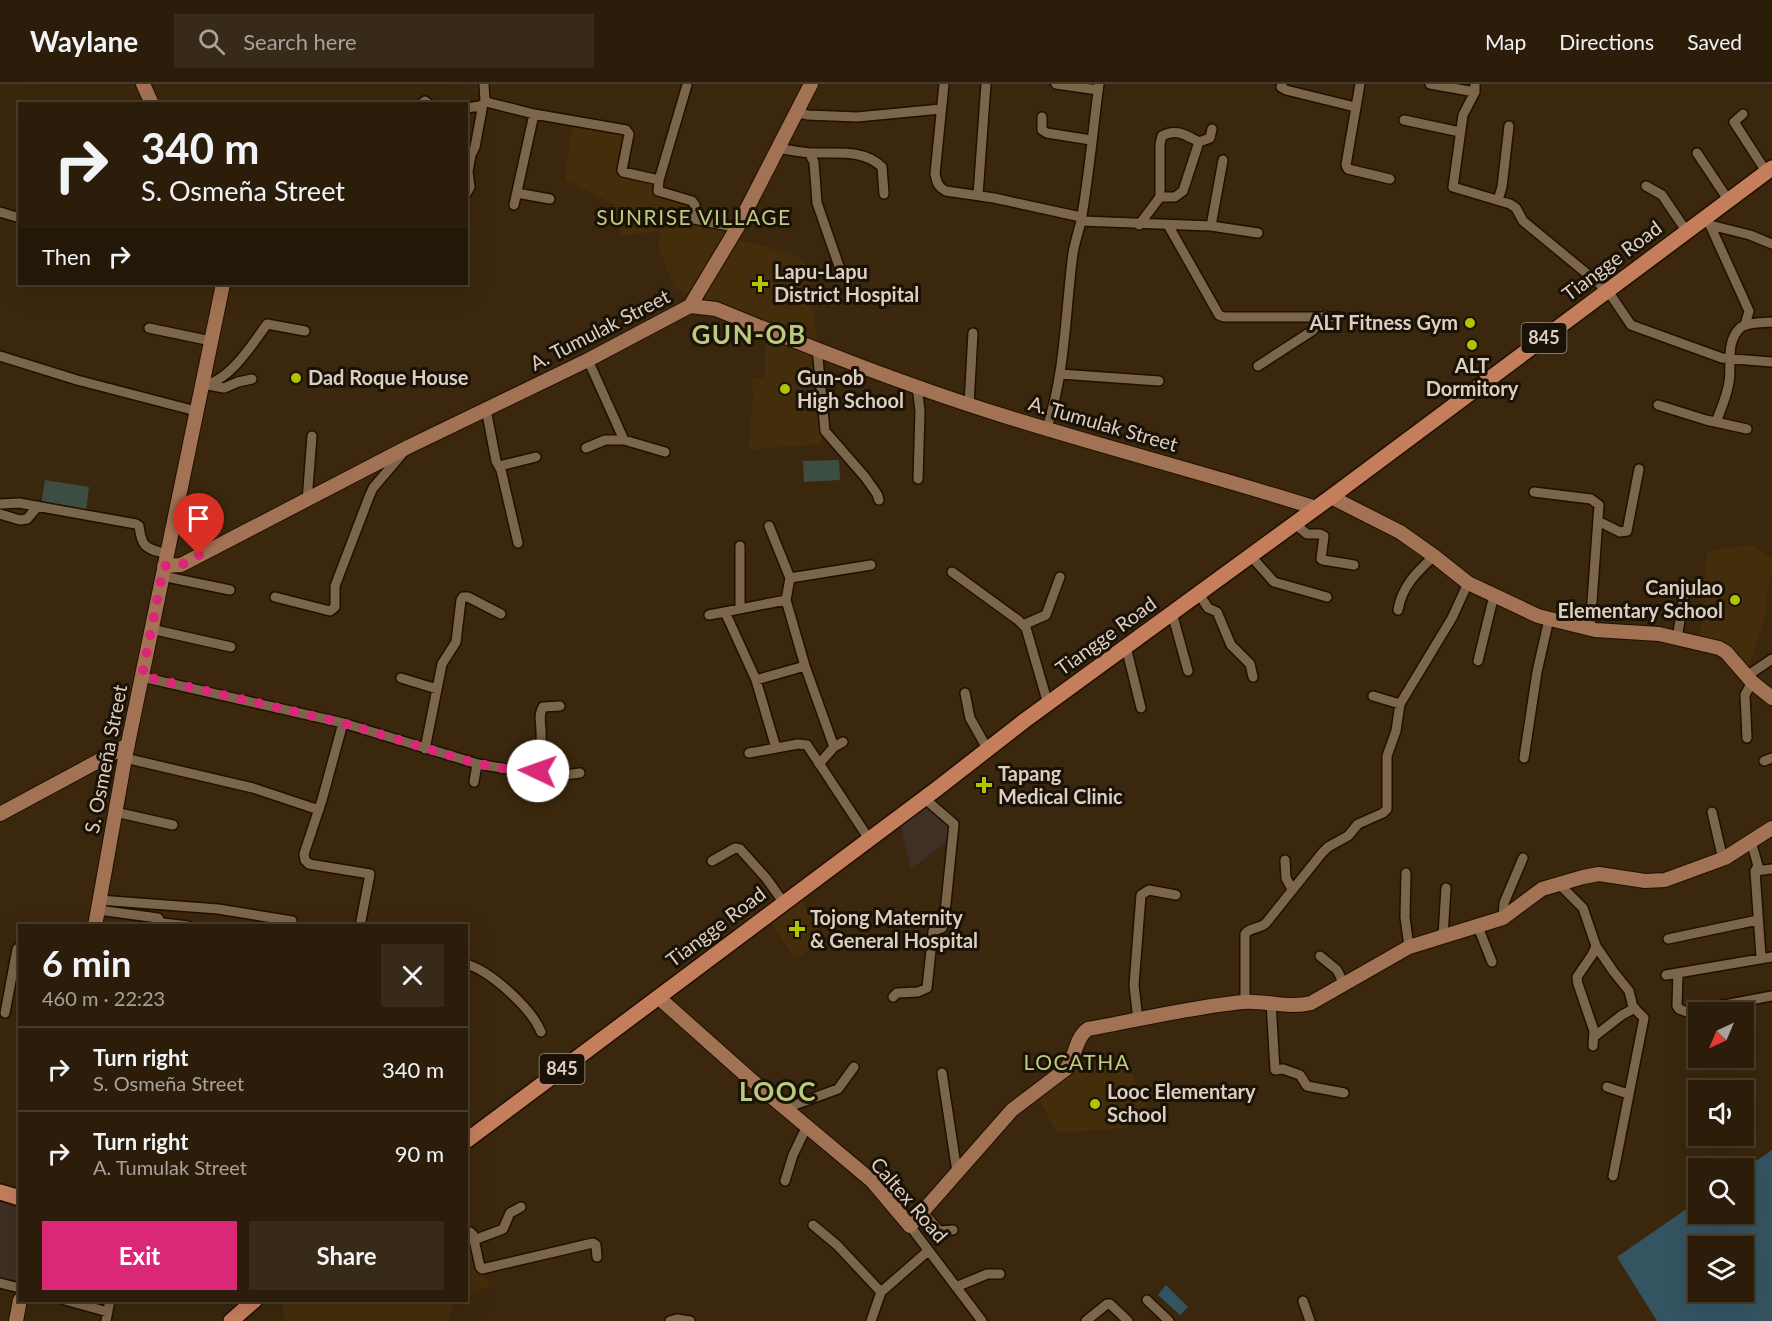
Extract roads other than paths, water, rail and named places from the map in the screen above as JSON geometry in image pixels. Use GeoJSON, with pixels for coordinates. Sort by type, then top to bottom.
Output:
{"type":"FeatureCollection","features":[{"type":"Feature","properties":{"kind":"main road","name":"Tiangge Road"},"geometry":{"type":"LineString","coordinates":[[468,1140],[1048,704],[1687,232],[1707,222],[1729,201],[1770,170]]}},
{"type":"Feature","properties":{"kind":"main road"},"geometry":{"type":"LineString","coordinates":[[0,1192],[18,1197]]}},
{"type":"Feature","properties":{"kind":"main road"},"geometry":{"type":"LineString","coordinates":[[231,1321],[253,1302]]}},
{"type":"Feature","properties":{"kind":"street"},"geometry":{"type":"LineString","coordinates":[[143,84],[151,102]]}},
{"type":"Feature","properties":{"kind":"street"},"geometry":{"type":"LineString","coordinates":[[468,190],[470,187],[468,172],[484,103],[484,84]]}},
{"type":"Feature","properties":{"kind":"street"},"geometry":{"type":"LineString","coordinates":[[687,84],[658,190],[694,202],[692,216],[694,219],[737,228]]}},
{"type":"Feature","properties":{"kind":"street"},"geometry":{"type":"LineString","coordinates":[[690,306],[737,228],[811,84]]}},
{"type":"Feature","properties":{"kind":"street"},"geometry":{"type":"LineString","coordinates":[[944,84],[935,174],[938,185],[946,191],[978,195],[1081,219],[1139,225],[1211,226],[1258,233]]}},
{"type":"Feature","properties":{"kind":"street"},"geometry":{"type":"LineString","coordinates":[[978,195],[986,84]]}},
{"type":"Feature","properties":{"kind":"street"},"geometry":{"type":"LineString","coordinates":[[1047,428],[1060,374],[1072,259],[1081,219],[1098,87],[1056,84]]}},
{"type":"Feature","properties":{"kind":"street"},"geometry":{"type":"LineString","coordinates":[[1282,84],[1281,87],[1286,90],[1355,107]]}},
{"type":"Feature","properties":{"kind":"street"},"geometry":{"type":"LineString","coordinates":[[1360,84],[1346,165],[1348,169],[1390,179]]}},
{"type":"Feature","properties":{"kind":"street"},"geometry":{"type":"LineString","coordinates":[[1430,84],[1475,88],[1463,115],[1453,187],[1498,200],[1516,208],[1523,221],[1608,291],[1631,325],[1729,359],[1772,362]]}},
{"type":"Feature","properties":{"kind":"street"},"geometry":{"type":"LineString","coordinates":[[468,107],[484,103],[626,130],[629,134],[622,170],[625,173],[659,180]]}},
{"type":"Feature","properties":{"kind":"street"},"geometry":{"type":"LineString","coordinates":[[795,112],[808,115],[857,117],[941,109]]}},
{"type":"Feature","properties":{"kind":"street"},"geometry":{"type":"LineString","coordinates":[[514,205],[534,114]]}},
{"type":"Feature","properties":{"kind":"street"},"geometry":{"type":"LineString","coordinates":[[1743,114],[1734,122],[1770,170]]}},
{"type":"Feature","properties":{"kind":"street"},"geometry":{"type":"LineString","coordinates":[[1042,117],[1042,130],[1047,133],[1091,140]]}},
{"type":"Feature","properties":{"kind":"street"},"geometry":{"type":"LineString","coordinates":[[1404,120],[1460,132]]}},
{"type":"Feature","properties":{"kind":"street"},"geometry":{"type":"LineString","coordinates":[[1498,200],[1502,187],[1509,126]]}},
{"type":"Feature","properties":{"kind":"street"},"geometry":{"type":"LineString","coordinates":[[1139,225],[1160,197],[1162,136],[1169,132],[1183,133],[1199,142],[1210,138],[1212,129]]}},
{"type":"Feature","properties":{"kind":"street"},"geometry":{"type":"LineString","coordinates":[[1160,197],[1175,197],[1183,191],[1199,142]]}},
{"type":"Feature","properties":{"kind":"street"},"geometry":{"type":"LineString","coordinates":[[777,148],[809,153],[835,152],[870,158],[882,167],[884,195]]}},
{"type":"Feature","properties":{"kind":"street"},"geometry":{"type":"LineString","coordinates":[[809,153],[814,162],[817,203],[840,269]]}},
{"type":"Feature","properties":{"kind":"street"},"geometry":{"type":"LineString","coordinates":[[1698,153],[1729,201]]}},
{"type":"Feature","properties":{"kind":"street"},"geometry":{"type":"LineString","coordinates":[[1211,226],[1223,160]]}},
{"type":"Feature","properties":{"kind":"street"},"geometry":{"type":"LineString","coordinates":[[1646,186],[1662,195],[1687,232]]}},
{"type":"Feature","properties":{"kind":"street"},"geometry":{"type":"LineString","coordinates":[[517,193],[550,199]]}},
{"type":"Feature","properties":{"kind":"street"},"geometry":{"type":"LineString","coordinates":[[0,212],[18,217]]}},
{"type":"Feature","properties":{"kind":"street"},"geometry":{"type":"LineString","coordinates":[[1707,222],[1772,244]]}},
{"type":"Feature","properties":{"kind":"street"},"geometry":{"type":"LineString","coordinates":[[1707,222],[1749,311],[1745,325]]}},
{"type":"Feature","properties":{"kind":"street"},"geometry":{"type":"LineString","coordinates":[[1168,225],[1219,315],[1224,317],[1340,317]]}},
{"type":"Feature","properties":{"kind":"street","name":"S. Osmeña Street"},"geometry":{"type":"LineString","coordinates":[[95,924],[151,629],[196,411],[205,385],[223,285]]}},
{"type":"Feature","properties":{"kind":"street","name":"A. Tumulak Street"},"geometry":{"type":"LineString","coordinates":[[164,566],[181,565],[408,447],[588,360],[690,306],[716,309],[969,404],[1316,508]]}},
{"type":"Feature","properties":{"kind":"street"},"geometry":{"type":"LineString","coordinates":[[1258,366],[1312,332],[1325,316]]}},
{"type":"Feature","properties":{"kind":"street"},"geometry":{"type":"LineString","coordinates":[[1716,422],[1729,386],[1729,359],[1736,335],[1745,325],[1772,322]]}},
{"type":"Feature","properties":{"kind":"street"},"geometry":{"type":"LineString","coordinates":[[205,385],[240,361],[267,324],[305,331]]}},
{"type":"Feature","properties":{"kind":"street"},"geometry":{"type":"LineString","coordinates":[[149,328],[211,341]]}},
{"type":"Feature","properties":{"kind":"street"},"geometry":{"type":"LineString","coordinates":[[969,404],[973,333]]}},
{"type":"Feature","properties":{"kind":"street"},"geometry":{"type":"LineString","coordinates":[[817,348],[825,431],[865,477],[879,500]]}},
{"type":"Feature","properties":{"kind":"street"},"geometry":{"type":"LineString","coordinates":[[0,356],[77,380],[196,411]]}},
{"type":"Feature","properties":{"kind":"street"},"geometry":{"type":"LineString","coordinates":[[588,360],[624,440]]}},
{"type":"Feature","properties":{"kind":"street"},"geometry":{"type":"LineString","coordinates":[[1060,374],[1159,381]]}},
{"type":"Feature","properties":{"kind":"street"},"geometry":{"type":"LineString","coordinates":[[205,385],[224,388],[238,382],[252,380]]}},
{"type":"Feature","properties":{"kind":"street"},"geometry":{"type":"LineString","coordinates":[[918,386],[920,411],[918,479]]}},
{"type":"Feature","properties":{"kind":"street"},"geometry":{"type":"LineString","coordinates":[[1658,405],[1677,412],[1747,429]]}},
{"type":"Feature","properties":{"kind":"street"},"geometry":{"type":"LineString","coordinates":[[486,409],[496,461],[518,543]]}},
{"type":"Feature","properties":{"kind":"street"},"geometry":{"type":"LineString","coordinates":[[307,501],[312,436]]}},
{"type":"Feature","properties":{"kind":"street"},"geometry":{"type":"LineString","coordinates":[[586,448],[605,440],[624,440],[666,452]]}},
{"type":"Feature","properties":{"kind":"street"},"geometry":{"type":"LineString","coordinates":[[275,597],[333,610],[336,604],[335,586],[373,488],[408,447]]}},
{"type":"Feature","properties":{"kind":"street"},"geometry":{"type":"LineString","coordinates":[[499,466],[536,457]]}},
{"type":"Feature","properties":{"kind":"street"},"geometry":{"type":"LineString","coordinates":[[1598,521],[1620,532],[1627,531],[1639,469]]}},
{"type":"Feature","properties":{"kind":"street"},"geometry":{"type":"LineString","coordinates":[[1534,492],[1591,499],[1599,505],[1590,628]]}},
{"type":"Feature","properties":{"kind":"street"},"geometry":{"type":"LineString","coordinates":[[1331,497],[1400,532],[1468,583],[1549,619],[1590,628],[1659,634],[1726,652],[1750,679],[1772,698]]}},
{"type":"Feature","properties":{"kind":"street"},"geometry":{"type":"LineString","coordinates":[[0,504],[19,503],[136,524],[139,526],[141,543],[164,566],[230,590]]}},
{"type":"Feature","properties":{"kind":"street"},"geometry":{"type":"LineString","coordinates":[[0,514],[20,520],[27,519],[38,506]]}},
{"type":"Feature","properties":{"kind":"street"},"geometry":{"type":"LineString","coordinates":[[1294,522],[1306,534],[1324,536],[1323,561],[1354,565]]}},
{"type":"Feature","properties":{"kind":"street"},"geometry":{"type":"LineString","coordinates":[[768,526],[790,578],[786,600],[805,666],[834,747]]}},
{"type":"Feature","properties":{"kind":"street"},"geometry":{"type":"LineString","coordinates":[[740,546],[740,609]]}},
{"type":"Feature","properties":{"kind":"street"},"geometry":{"type":"LineString","coordinates":[[1250,555],[1274,582],[1327,597]]}},
{"type":"Feature","properties":{"kind":"street"},"geometry":{"type":"LineString","coordinates":[[1398,610],[1399,602],[1410,579],[1434,556]]}},
{"type":"Feature","properties":{"kind":"street"},"geometry":{"type":"LineString","coordinates":[[790,578],[871,566]]}},
{"type":"Feature","properties":{"kind":"street"},"geometry":{"type":"LineString","coordinates":[[952,572],[1026,628],[1048,704]]}},
{"type":"Feature","properties":{"kind":"street"},"geometry":{"type":"LineString","coordinates":[[1023,625],[1046,615],[1060,577]]}},
{"type":"Feature","properties":{"kind":"street"},"geometry":{"type":"LineString","coordinates":[[1245,1002],[1245,934],[1266,923],[1328,847],[1348,836],[1358,824],[1387,809],[1387,756],[1396,731],[1400,704],[1448,626],[1468,583]]}},
{"type":"Feature","properties":{"kind":"street"},"geometry":{"type":"LineString","coordinates":[[1677,638],[1686,585]]}},
{"type":"Feature","properties":{"kind":"street"},"geometry":{"type":"LineString","coordinates":[[1199,594],[1208,608],[1217,612],[1231,645],[1247,660],[1253,677]]}},
{"type":"Feature","properties":{"kind":"street"},"geometry":{"type":"LineString","coordinates":[[1478,661],[1494,595]]}},
{"type":"Feature","properties":{"kind":"street"},"geometry":{"type":"LineString","coordinates":[[425,749],[442,664],[456,642],[461,600],[463,597],[468,597],[501,614]]}},
{"type":"Feature","properties":{"kind":"street"},"geometry":{"type":"LineString","coordinates":[[709,615],[786,600]]}},
{"type":"Feature","properties":{"kind":"street"},"geometry":{"type":"LineString","coordinates":[[725,612],[756,680],[776,748]]}},
{"type":"Feature","properties":{"kind":"street"},"geometry":{"type":"LineString","coordinates":[[1172,613],[1188,670]]}},
{"type":"Feature","properties":{"kind":"street"},"geometry":{"type":"LineString","coordinates":[[1524,758],[1537,672],[1549,619]]}},
{"type":"Feature","properties":{"kind":"street"},"geometry":{"type":"LineString","coordinates":[[151,629],[231,647]]}},
{"type":"Feature","properties":{"kind":"street"},"geometry":{"type":"LineString","coordinates":[[1126,647],[1141,708]]}},
{"type":"Feature","properties":{"kind":"street"},"geometry":{"type":"LineString","coordinates":[[1747,738],[1745,695],[1750,679],[1771,658]]}},
{"type":"Feature","properties":{"kind":"street"},"geometry":{"type":"LineString","coordinates":[[756,680],[805,666]]}},
{"type":"Feature","properties":{"kind":"street"},"geometry":{"type":"LineString","coordinates":[[142,676],[343,723],[477,764],[536,774],[538,771],[557,776],[580,773]]}},
{"type":"Feature","properties":{"kind":"street"},"geometry":{"type":"LineString","coordinates":[[401,678],[437,689]]}},
{"type":"Feature","properties":{"kind":"street"},"geometry":{"type":"LineString","coordinates":[[964,693],[970,718],[988,750]]}},
{"type":"Feature","properties":{"kind":"street"},"geometry":{"type":"LineString","coordinates":[[1372,696],[1400,704]]}},
{"type":"Feature","properties":{"kind":"street"},"geometry":{"type":"LineString","coordinates":[[538,771],[541,710],[543,707],[560,706]]}},
{"type":"Feature","properties":{"kind":"street"},"geometry":{"type":"LineString","coordinates":[[343,723],[319,810],[304,854],[309,864],[370,874],[360,924]]}},
{"type":"Feature","properties":{"kind":"street"},"geometry":{"type":"LineString","coordinates":[[819,764],[834,747],[843,742]]}},
{"type":"Feature","properties":{"kind":"street"},"geometry":{"type":"LineString","coordinates":[[750,753],[805,743],[868,839]]}},
{"type":"Feature","properties":{"kind":"street"},"geometry":{"type":"LineString","coordinates":[[0,814],[127,752],[253,788],[319,810]]}},
{"type":"Feature","properties":{"kind":"street"},"geometry":{"type":"LineString","coordinates":[[474,782],[477,764]]}},
{"type":"Feature","properties":{"kind":"street"},"geometry":{"type":"LineString","coordinates":[[893,997],[897,993],[918,992],[927,988],[933,931],[942,928],[944,923],[954,824],[924,798]]}},
{"type":"Feature","properties":{"kind":"street"},"geometry":{"type":"LineString","coordinates":[[115,812],[173,825]]}},
{"type":"Feature","properties":{"kind":"street"},"geometry":{"type":"LineString","coordinates":[[1712,812],[1725,858]]}},
{"type":"Feature","properties":{"kind":"street"},"geometry":{"type":"LineString","coordinates":[[910,1226],[1012,1110],[1066,1070],[1071,1063],[1081,1035],[1085,1031],[1245,1002],[1272,1002],[1303,1006],[1409,947],[1503,918],[1542,888],[1599,874],[1645,881],[1665,880],[1752,848],[1772,828]]}},
{"type":"Feature","properties":{"kind":"street"},"geometry":{"type":"LineString","coordinates":[[712,861],[735,848],[740,849],[784,903]]}},
{"type":"Feature","properties":{"kind":"street"},"geometry":{"type":"LineString","coordinates":[[1752,848],[1751,867],[1755,871],[1761,957]]}},
{"type":"Feature","properties":{"kind":"street"},"geometry":{"type":"LineString","coordinates":[[1503,918],[1504,903],[1523,858]]}},
{"type":"Feature","properties":{"kind":"street"},"geometry":{"type":"LineString","coordinates":[[1285,860],[1286,878],[1292,889]]}},
{"type":"Feature","properties":{"kind":"street"},"geometry":{"type":"LineString","coordinates":[[1755,871],[1772,869]]}},
{"type":"Feature","properties":{"kind":"street"},"geometry":{"type":"LineString","coordinates":[[1406,873],[1405,917],[1409,947]]}},
{"type":"Feature","properties":{"kind":"street"},"geometry":{"type":"LineString","coordinates":[[1559,885],[1583,908],[1596,946],[1612,971],[1629,990],[1635,1008],[1643,1015],[1645,1022],[1628,1094],[1613,1176]]}},
{"type":"Feature","properties":{"kind":"street"},"geometry":{"type":"LineString","coordinates":[[1443,936],[1446,888]]}},
{"type":"Feature","properties":{"kind":"street"},"geometry":{"type":"LineString","coordinates":[[1138,1020],[1134,985],[1141,895],[1149,890],[1176,895]]}},
{"type":"Feature","properties":{"kind":"street"},"geometry":{"type":"LineString","coordinates":[[98,905],[218,909],[292,921]]}},
{"type":"Feature","properties":{"kind":"street"},"geometry":{"type":"LineString","coordinates":[[98,905],[158,918],[163,924]]}},
{"type":"Feature","properties":{"kind":"street"},"geometry":{"type":"LineString","coordinates":[[1668,939],[1758,920]]}},
{"type":"Feature","properties":{"kind":"street"},"geometry":{"type":"LineString","coordinates":[[1478,927],[1492,962]]}},
{"type":"Feature","properties":{"kind":"street"},"geometry":{"type":"LineString","coordinates":[[1596,946],[1577,977],[1594,1041],[1622,1015],[1635,1008]]}},
{"type":"Feature","properties":{"kind":"street"},"geometry":{"type":"LineString","coordinates":[[5,1012],[18,948]]}},
{"type":"Feature","properties":{"kind":"street"},"geometry":{"type":"LineString","coordinates":[[1320,956],[1337,970],[1344,984]]}},
{"type":"Feature","properties":{"kind":"street"},"geometry":{"type":"LineString","coordinates":[[1666,975],[1761,957],[1772,957]]}},
{"type":"Feature","properties":{"kind":"street"},"geometry":{"type":"LineString","coordinates":[[468,965],[493,977],[532,1015],[541,1032]]}},
{"type":"Feature","properties":{"kind":"street"},"geometry":{"type":"LineString","coordinates":[[1678,973],[1677,1006],[1687,1012],[1772,996]]}},
{"type":"Feature","properties":{"kind":"street","name":"Caltex Road"},"geometry":{"type":"LineString","coordinates":[[658,997],[872,1181],[910,1226],[982,1321]]}},
{"type":"Feature","properties":{"kind":"street"},"geometry":{"type":"LineString","coordinates":[[1272,1002],[1275,1070],[1283,1069],[1300,1075],[1307,1086],[1344,1093]]}},
{"type":"Feature","properties":{"kind":"street"},"geometry":{"type":"LineString","coordinates":[[786,1108],[838,1089],[854,1066]]}},
{"type":"Feature","properties":{"kind":"street"},"geometry":{"type":"LineString","coordinates":[[942,1073],[957,1172]]}},
{"type":"Feature","properties":{"kind":"street"},"geometry":{"type":"LineString","coordinates":[[1607,1087],[1628,1094]]}},
{"type":"Feature","properties":{"kind":"street"},"geometry":{"type":"LineString","coordinates":[[785,1181],[807,1126]]}},
{"type":"Feature","properties":{"kind":"street"},"geometry":{"type":"LineString","coordinates":[[474,1240],[503,1229],[509,1215],[521,1207]]}},
{"type":"Feature","properties":{"kind":"street"},"geometry":{"type":"LineString","coordinates":[[922,1212],[939,1231],[953,1230]]}},
{"type":"Feature","properties":{"kind":"street"},"geometry":{"type":"LineString","coordinates":[[813,1225],[837,1245],[881,1292]]}},
{"type":"Feature","properties":{"kind":"street"},"geometry":{"type":"LineString","coordinates":[[468,1232],[472,1233],[482,1269],[593,1242],[596,1245],[597,1257]]}},
{"type":"Feature","properties":{"kind":"street"},"geometry":{"type":"LineString","coordinates":[[871,1321],[881,1292],[928,1251]]}},
{"type":"Feature","properties":{"kind":"street"},"geometry":{"type":"LineString","coordinates":[[956,1287],[987,1274],[1000,1274]]}},
{"type":"Feature","properties":{"kind":"street"},"geometry":{"type":"LineString","coordinates":[[0,1282],[18,1287]]}},
{"type":"Feature","properties":{"kind":"street"},"geometry":{"type":"LineString","coordinates":[[1147,1300],[1169,1321]]}},
{"type":"Feature","properties":{"kind":"street"},"geometry":{"type":"LineString","coordinates":[[1303,1301],[1310,1321]]}},
{"type":"Feature","properties":{"kind":"street"},"geometry":{"type":"LineString","coordinates":[[16,1321],[20,1302]]}},
{"type":"Feature","properties":{"kind":"street"},"geometry":{"type":"LineString","coordinates":[[70,1302],[107,1317],[110,1302]]}},
{"type":"Feature","properties":{"kind":"street"},"geometry":{"type":"LineString","coordinates":[[1086,1321],[1107,1304],[1110,1304],[1124,1320]]}},
{"type":"Feature","properties":{"kind":"street"},"geometry":{"type":"LineString","coordinates":[[670,1321],[677,1319],[690,1321]]}},
{"type":"Feature","properties":{"kind":"water"},"geometry":{"type":"Polygon","coordinates":[[[1772,1150],[1772,1321],[1657,1321],[1617,1257],[1688,1208],[1688,1224],[1754,1224],[1754,1162],[1772,1150]]]}},
{"type":"Feature","properties":{"kind":"water"},"geometry":{"type":"Polygon","coordinates":[[[1166,1285],[1188,1307],[1180,1315],[1158,1295],[1166,1285]]]}},
{"type":"Feature","properties":{"kind":"place","name":"Lapu-Lapu District Hospital"},"geometry":{"type":"Point","coordinates":[760,284]}},
{"type":"Feature","properties":{"kind":"place","name":"ALT Fitness Gym"},"geometry":{"type":"Point","coordinates":[1470,323]}},
{"type":"Feature","properties":{"kind":"place","name":"ALT Dormitory"},"geometry":{"type":"Point","coordinates":[1472,345]}},
{"type":"Feature","properties":{"kind":"place","name":"Dad Roque House"},"geometry":{"type":"Point","coordinates":[296,378]}},
{"type":"Feature","properties":{"kind":"place","name":"Gun-ob High School"},"geometry":{"type":"Point","coordinates":[785,389]}},
{"type":"Feature","properties":{"kind":"place","name":"Canjulao Elementary School"},"geometry":{"type":"Point","coordinates":[1735,600]}},
{"type":"Feature","properties":{"kind":"place","name":"Tapang Medical Clinic"},"geometry":{"type":"Point","coordinates":[984,785]}},
{"type":"Feature","properties":{"kind":"place","name":"Tojong Maternity & General Hospital"},"geometry":{"type":"Point","coordinates":[797,929]}},
{"type":"Feature","properties":{"kind":"place","name":"Looc Elementary School"},"geometry":{"type":"Point","coordinates":[1095,1104]}},
{"type":"Feature","properties":{"kind":"district","name":"SUNRISE VILLAGE"},"geometry":{"type":"Point","coordinates":[694,218]}},
{"type":"Feature","properties":{"kind":"district","name":"GUN-OB"},"geometry":{"type":"Point","coordinates":[749,335]}},
{"type":"Feature","properties":{"kind":"district","name":"LOCATHA"},"geometry":{"type":"Point","coordinates":[1077,1063]}},
{"type":"Feature","properties":{"kind":"district","name":"LOOC"},"geometry":{"type":"Point","coordinates":[778,1092]}}]}
